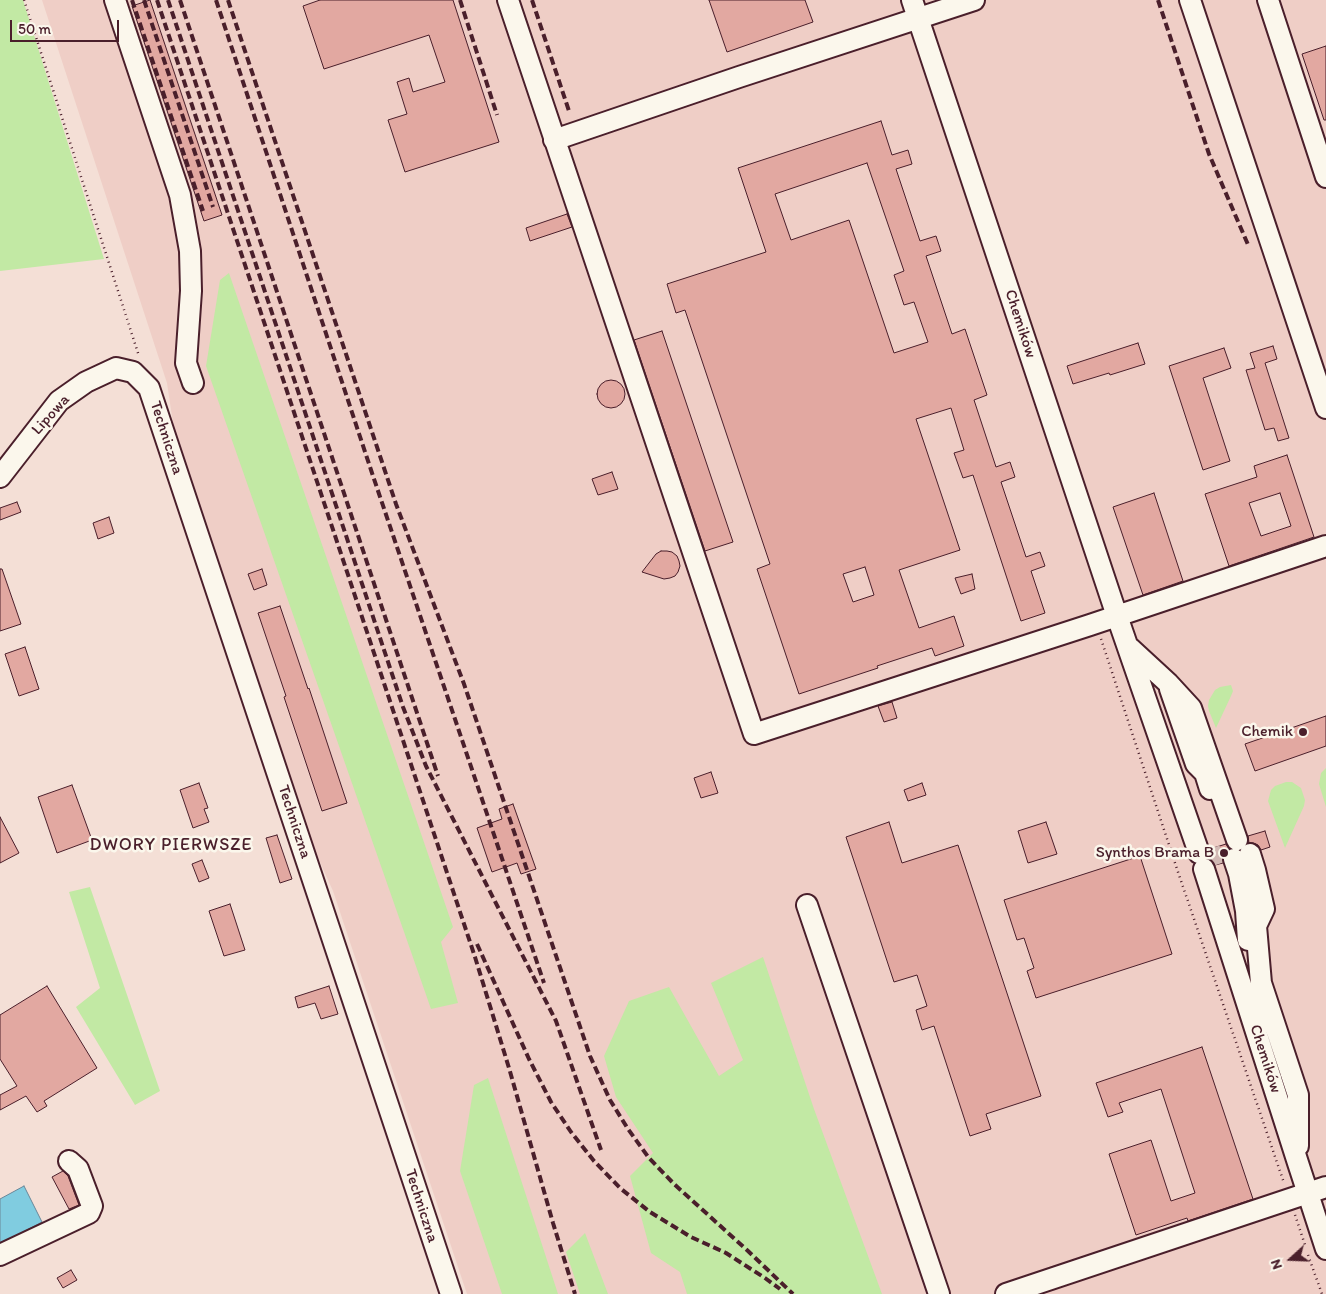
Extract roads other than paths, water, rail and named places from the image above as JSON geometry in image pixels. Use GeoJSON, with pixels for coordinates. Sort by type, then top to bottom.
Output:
{"type":"FeatureCollection","features":[{"type":"Feature","properties":{"kind":"street"},"geometry":{"type":"LineString","coordinates":[[115,0],[180,195],[190,251],[191,291],[186,363],[193,383]]}},
{"type":"Feature","properties":{"kind":"street"},"geometry":{"type":"LineString","coordinates":[[508,0],[754,734],[1326,546]]}},
{"type":"Feature","properties":{"kind":"street"},"geometry":{"type":"LineString","coordinates":[[554,140],[743,76],[915,9],[974,0]]}},
{"type":"Feature","properties":{"kind":"street"},"geometry":{"type":"LineString","coordinates":[[1190,0],[1326,408]]}},
{"type":"Feature","properties":{"kind":"street"},"geometry":{"type":"LineString","coordinates":[[1268,0],[1326,177]]}},
{"type":"Feature","properties":{"kind":"street","name":"Chemików"},"geometry":{"type":"LineString","coordinates":[[915,9],[1138,676],[1226,852]]}},
{"type":"Feature","properties":{"kind":"street","name":"Lipowa"},"geometry":{"type":"LineString","coordinates":[[0,477],[60,401],[86,382],[116,368]]}},
{"type":"Feature","properties":{"kind":"street","name":"Techniczna"},"geometry":{"type":"LineString","coordinates":[[116,368],[133,372],[149,388],[451,1294]]}},
{"type":"Feature","properties":{"kind":"street","name":"Chemików"},"geometry":{"type":"LineString","coordinates":[[1128,647],[1168,683],[1192,708],[1209,756],[1226,852],[1280,1109],[1326,1249]]}},
{"type":"Feature","properties":{"kind":"street"},"geometry":{"type":"LineString","coordinates":[[1168,683],[1196,764],[1205,773],[1226,852],[1239,874],[1246,911],[1253,985],[1298,1120]]}},
{"type":"Feature","properties":{"kind":"street"},"geometry":{"type":"LineString","coordinates":[[1226,852],[1255,870],[1264,909],[1256,926],[1260,983],[1298,1095],[1298,1164]]}},
{"type":"Feature","properties":{"kind":"street"},"geometry":{"type":"LineString","coordinates":[[807,905],[940,1294]]}},
{"type":"Feature","properties":{"kind":"street"},"geometry":{"type":"LineString","coordinates":[[0,1255],[89,1213],[92,1206],[78,1168],[69,1161]]}},
{"type":"Feature","properties":{"kind":"street"},"geometry":{"type":"LineString","coordinates":[[1006,1294],[1308,1193]]}},
{"type":"Feature","properties":{"kind":"water"},"geometry":{"type":"Polygon","coordinates":[[[24,1186],[42,1222],[0,1244],[0,1199],[24,1186]]]}},
{"type":"Feature","properties":{"kind":"tunnel"},"geometry":{"type":"LineString","coordinates":[[1210,849],[1216,865]]}},
{"type":"Feature","properties":{"kind":"railway"},"geometry":{"type":"LineString","coordinates":[[132,0],[203,211]]}},
{"type":"Feature","properties":{"kind":"railway"},"geometry":{"type":"LineString","coordinates":[[144,0],[213,207]]}},
{"type":"Feature","properties":{"kind":"railway"},"geometry":{"type":"LineString","coordinates":[[157,0],[475,957],[575,1294]]}},
{"type":"Feature","properties":{"kind":"railway"},"geometry":{"type":"LineString","coordinates":[[168,0],[403,707],[426,766],[556,1021],[601,1150]]}},
{"type":"Feature","properties":{"kind":"railway"},"geometry":{"type":"LineString","coordinates":[[180,0],[438,776]]}},
{"type":"Feature","properties":{"kind":"railway"},"geometry":{"type":"LineString","coordinates":[[216,0],[372,473],[544,983]]}},
{"type":"Feature","properties":{"kind":"railway"},"geometry":{"type":"LineString","coordinates":[[228,0],[396,504],[464,684],[590,1056],[610,1100],[649,1158],[674,1184],[793,1294]]}},
{"type":"Feature","properties":{"kind":"railway"},"geometry":{"type":"LineString","coordinates":[[460,0],[497,115]]}},
{"type":"Feature","properties":{"kind":"railway"},"geometry":{"type":"LineString","coordinates":[[532,0],[569,111]]}},
{"type":"Feature","properties":{"kind":"railway"},"geometry":{"type":"LineString","coordinates":[[1158,0],[1209,154],[1249,247]]}},
{"type":"Feature","properties":{"kind":"railway"},"geometry":{"type":"LineString","coordinates":[[477,944],[529,1059],[551,1102],[571,1132],[594,1161],[620,1188],[650,1212],[691,1237],[726,1253],[780,1289]]}},
{"type":"Feature","properties":{"kind":"place","name":"Chemik"},"geometry":{"type":"Point","coordinates":[1303,732]}},
{"type":"Feature","properties":{"kind":"place","name":"Synthos Brama B"},"geometry":{"type":"Point","coordinates":[1224,853]}},
{"type":"Feature","properties":{"kind":"district","name":"DWORY PIERWSZE"},"geometry":{"type":"Point","coordinates":[171,845]}}]}
